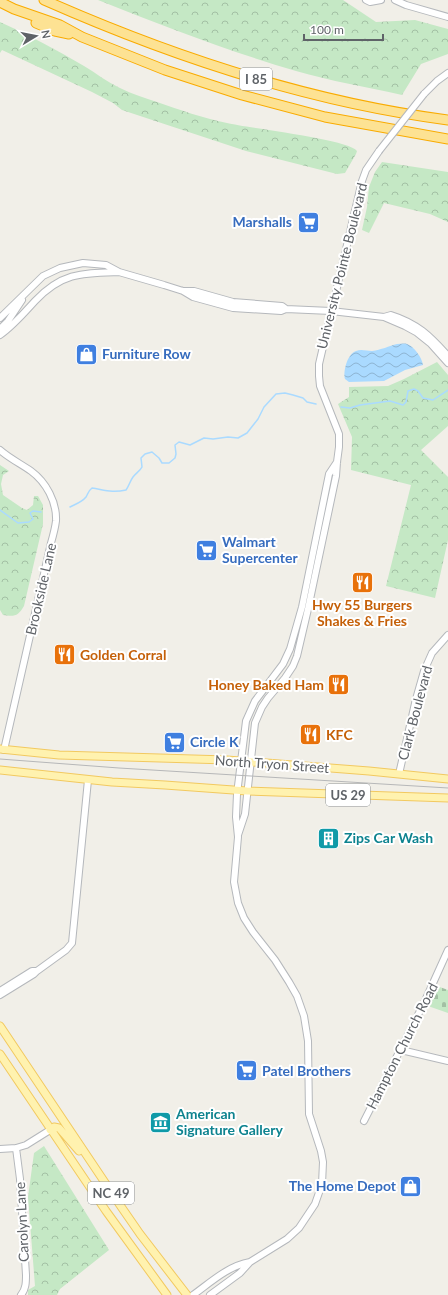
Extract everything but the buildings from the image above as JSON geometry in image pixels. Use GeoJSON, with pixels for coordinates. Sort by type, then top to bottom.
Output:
{"type":"FeatureCollection","features":[{"type":"Feature","properties":{"kind":"highway","name":"I 85"},"geometry":{"type":"LineString","coordinates":[[44,0],[168,50],[246,76],[325,97],[408,114],[448,120]]}},
{"type":"Feature","properties":{"kind":"highway"},"geometry":{"type":"LineString","coordinates":[[55,0],[72,12]]}},
{"type":"Feature","properties":{"kind":"highway","name":"I 85"},"geometry":{"type":"LineString","coordinates":[[0,2],[14,9],[60,25],[82,37],[165,70],[249,97],[325,117],[448,139]]}},
{"type":"Feature","properties":{"kind":"highway"},"geometry":{"type":"LineString","coordinates":[[0,8],[55,31],[82,37]]}},
{"type":"Feature","properties":{"kind":"main road","name":"North Tryon Street"},"geometry":{"type":"LineString","coordinates":[[2,749],[59,755],[219,760],[361,770],[448,779]]}},
{"type":"Feature","properties":{"kind":"main road","name":"North Tryon Street"},"geometry":{"type":"LineString","coordinates":[[0,770],[88,780],[237,791],[448,798]]}},
{"type":"Feature","properties":{"kind":"main road","name":"NC 49"},"geometry":{"type":"LineString","coordinates":[[0,1026],[140,1234],[187,1295]]}},
{"type":"Feature","properties":{"kind":"main road","name":"NC 49"},"geometry":{"type":"LineString","coordinates":[[0,1054],[50,1130],[118,1228],[167,1295]]}},
{"type":"Feature","properties":{"kind":"main road"},"geometry":{"type":"LineString","coordinates":[[50,1130],[59,1128],[68,1140],[92,1164]]}},
{"type":"Feature","properties":{"kind":"street"},"geometry":{"type":"LineString","coordinates":[[366,0],[370,2],[381,0]]}},
{"type":"Feature","properties":{"kind":"street"},"geometry":{"type":"LineString","coordinates":[[395,0],[406,5],[448,17]]}},
{"type":"Feature","properties":{"kind":"street","name":"University Pointe Boulevard"},"geometry":{"type":"LineString","coordinates":[[238,837],[243,821],[254,731],[260,712],[268,698],[287,675],[297,656],[308,611],[336,476],[339,434],[322,390],[319,376],[321,354],[362,181],[366,170],[379,151],[424,94],[448,73]]}},
{"type":"Feature","properties":{"kind":"street"},"geometry":{"type":"LineString","coordinates":[[0,318],[46,274],[65,266],[91,263],[106,266],[119,272],[183,291],[194,297],[233,308],[282,311],[286,309],[331,311],[384,317],[420,334],[431,344],[448,364]]}},
{"type":"Feature","properties":{"kind":"street"},"geometry":{"type":"LineString","coordinates":[[59,281],[64,275],[65,266]]}},
{"type":"Feature","properties":{"kind":"street"},"geometry":{"type":"LineString","coordinates":[[0,335],[13,324],[46,290],[59,281],[88,272],[119,272]]}},
{"type":"Feature","properties":{"kind":"street"},"geometry":{"type":"LineString","coordinates":[[0,329],[10,318],[26,292]]}},
{"type":"Feature","properties":{"kind":"street"},"geometry":{"type":"LineString","coordinates":[[384,317],[392,315],[411,323],[430,336],[448,356]]}},
{"type":"Feature","properties":{"kind":"street","name":"Brookside Lane"},"geometry":{"type":"LineString","coordinates":[[0,450],[32,472],[43,482],[53,501],[56,518],[6,739],[2,749]]}},
{"type":"Feature","properties":{"kind":"street","name":"University Pointe Boulevard"},"geometry":{"type":"LineString","coordinates":[[238,837],[236,817],[237,791],[244,730],[250,710],[255,700],[286,660],[290,649],[302,606],[329,474],[336,462]]}},
{"type":"Feature","properties":{"kind":"street","name":"Clark Boulevard"},"geometry":{"type":"LineString","coordinates":[[399,774],[424,671],[432,653],[448,635]]}},
{"type":"Feature","properties":{"kind":"street"},"geometry":{"type":"LineString","coordinates":[[0,996],[34,974],[37,970],[68,949],[72,940],[88,780]]}},
{"type":"Feature","properties":{"kind":"street"},"geometry":{"type":"LineString","coordinates":[[210,1295],[240,1273],[250,1262],[290,1237],[302,1224],[313,1207],[319,1195],[322,1184],[323,1162],[310,1120],[308,1047],[304,1016],[292,986],[275,960],[252,932],[240,910],[234,886],[238,837]]}},
{"type":"Feature","properties":{"kind":"street","name":"Hampton Church Road"},"geometry":{"type":"LineString","coordinates":[[364,1120],[401,1050],[448,950]]}},
{"type":"Feature","properties":{"kind":"street"},"geometry":{"type":"LineString","coordinates":[[0,991],[32,971],[37,970]]}},
{"type":"Feature","properties":{"kind":"street"},"geometry":{"type":"LineString","coordinates":[[401,1050],[448,1061]]}},
{"type":"Feature","properties":{"kind":"street"},"geometry":{"type":"LineString","coordinates":[[0,1149],[16,1148],[26,1145],[50,1130]]}},
{"type":"Feature","properties":{"kind":"street","name":"Carolyn Lane"},"geometry":{"type":"LineString","coordinates":[[16,1148],[20,1179],[26,1275],[26,1285],[21,1295]]}},
{"type":"Feature","properties":{"kind":"street"},"geometry":{"type":"LineString","coordinates":[[193,1295],[230,1269],[240,1264],[250,1262]]}},
{"type":"Feature","properties":{"kind":"green space"},"geometry":{"type":"Polygon","coordinates":[[[98,0],[343,0],[376,22],[415,20],[448,29],[448,54],[421,64],[402,95],[296,71],[196,38],[98,0]]]}},
{"type":"Feature","properties":{"kind":"green space"},"geometry":{"type":"Polygon","coordinates":[[[0,22],[53,48],[115,86],[138,96],[218,121],[336,142],[357,151],[356,154],[345,173],[337,174],[246,151],[122,110],[113,103],[92,92],[2,50],[0,53],[0,22]]]}},
{"type":"Feature","properties":{"kind":"green space"},"geometry":{"type":"Polygon","coordinates":[[[382,162],[448,172],[448,222],[430,214],[384,203],[369,233],[362,230],[367,207],[369,187],[375,172],[382,162]]]}},
{"type":"Feature","properties":{"kind":"green space"},"geometry":{"type":"Polygon","coordinates":[[[437,362],[448,375],[448,426],[421,450],[448,477],[448,540],[435,598],[386,586],[411,485],[351,470],[352,437],[338,404],[349,397],[349,387],[388,386],[437,362]]]}},
{"type":"Feature","properties":{"kind":"green space"},"geometry":{"type":"Polygon","coordinates":[[[0,465],[9,471],[3,475],[1,484],[3,495],[27,510],[33,505],[34,496],[38,496],[43,505],[43,524],[24,606],[18,614],[13,616],[3,615],[0,610],[0,465]]]}},
{"type":"Feature","properties":{"kind":"green space"},"geometry":{"type":"Polygon","coordinates":[[[437,986],[448,990],[448,1013],[428,1006],[437,986]]]}},
{"type":"Feature","properties":{"kind":"green space"},"geometry":{"type":"Polygon","coordinates":[[[44,1146],[109,1250],[60,1289],[57,1295],[28,1295],[28,1290],[35,1286],[28,1197],[34,1153],[44,1146]]]}},
{"type":"Feature","properties":{"kind":"water"},"geometry":{"type":"Polygon","coordinates":[[[397,344],[410,345],[419,356],[423,365],[405,370],[384,381],[349,382],[345,379],[346,364],[353,353],[360,350],[372,351],[397,344]]]}},
{"type":"Feature","properties":{"kind":"waterway"},"geometry":{"type":"LineString","coordinates":[[341,407],[350,408],[360,405],[390,401],[403,405],[406,402],[408,391],[414,389],[418,391],[423,398],[433,400],[448,390]]}},
{"type":"Feature","properties":{"kind":"waterway"},"geometry":{"type":"LineString","coordinates":[[70,507],[84,499],[92,488],[113,491],[126,490],[133,477],[142,467],[141,458],[145,454],[152,452],[162,463],[169,463],[175,458],[175,445],[179,442],[190,445],[204,438],[238,438],[247,433],[258,419],[264,407],[276,394],[285,393],[303,398],[307,402],[316,404]]}},
{"type":"Feature","properties":{"kind":"waterway"},"geometry":{"type":"LineString","coordinates":[[0,510],[18,523],[29,522],[33,519],[30,513],[33,511],[41,512]]}},
{"type":"Feature","properties":{"kind":"tram line"},"geometry":{"type":"LineString","coordinates":[[0,759],[119,768],[448,788]]}},
{"type":"Feature","properties":{"kind":"place","name":"Marshalls"},"geometry":{"type":"Point","coordinates":[308,222]}},
{"type":"Feature","properties":{"kind":"place","name":"Furniture Row"},"geometry":{"type":"Point","coordinates":[86,354]}},
{"type":"Feature","properties":{"kind":"place","name":"Walmart Supercenter"},"geometry":{"type":"Point","coordinates":[206,550]}},
{"type":"Feature","properties":{"kind":"place","name":"Hwy 55 Burgers Shakes & Fries"},"geometry":{"type":"Point","coordinates":[362,583]}},
{"type":"Feature","properties":{"kind":"place","name":"Golden Corral"},"geometry":{"type":"Point","coordinates":[65,655]}},
{"type":"Feature","properties":{"kind":"place","name":"Honey Baked Ham"},"geometry":{"type":"Point","coordinates":[339,685]}},
{"type":"Feature","properties":{"kind":"place","name":"KFC"},"geometry":{"type":"Point","coordinates":[310,735]}},
{"type":"Feature","properties":{"kind":"place","name":"Circle K"},"geometry":{"type":"Point","coordinates":[175,742]}},
{"type":"Feature","properties":{"kind":"place","name":"Zips Car Wash"},"geometry":{"type":"Point","coordinates":[328,838]}},
{"type":"Feature","properties":{"kind":"place","name":"Patel Brothers"},"geometry":{"type":"Point","coordinates":[246,1071]}},
{"type":"Feature","properties":{"kind":"place","name":"American Signature Gallery"},"geometry":{"type":"Point","coordinates":[160,1122]}},
{"type":"Feature","properties":{"kind":"place","name":"The Home Depot"},"geometry":{"type":"Point","coordinates":[411,1186]}}]}
